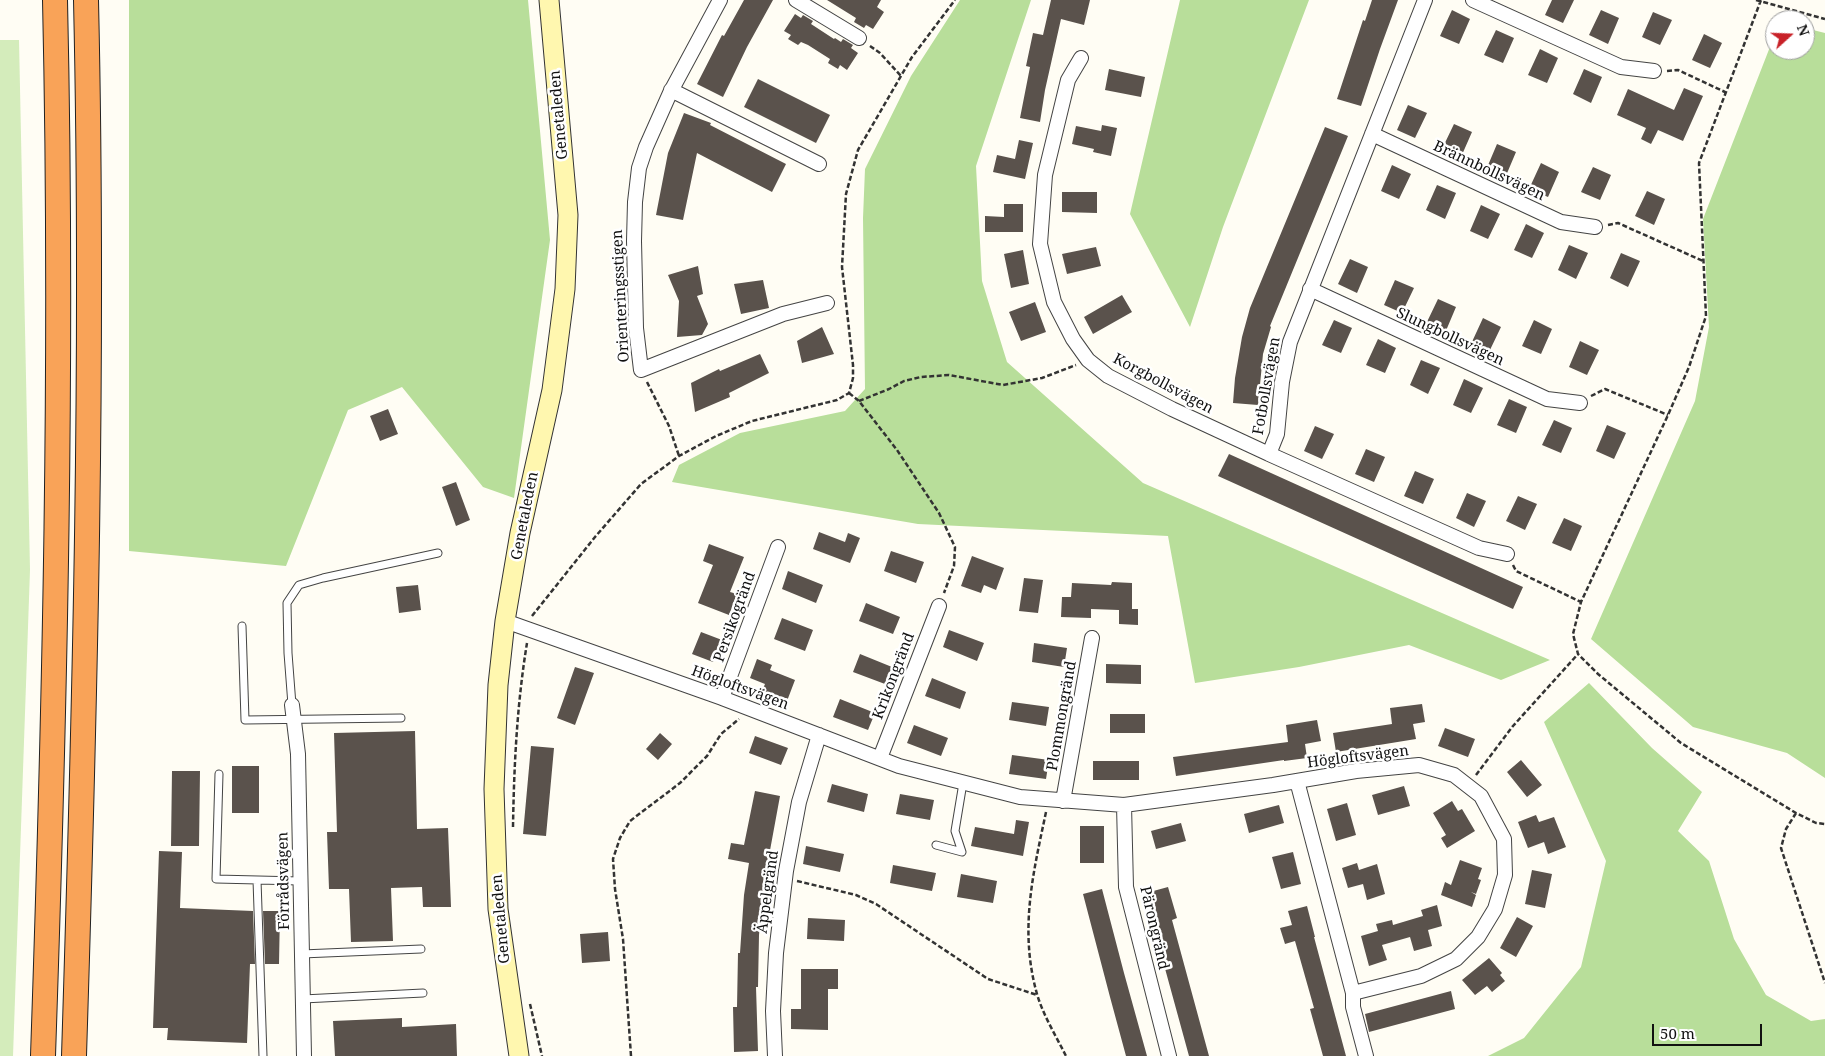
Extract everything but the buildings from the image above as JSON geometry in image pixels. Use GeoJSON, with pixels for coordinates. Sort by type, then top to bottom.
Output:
{"type":"FeatureCollection","features":[{"type":"Feature","properties":{"kind":"highway"},"geometry":{"type":"LineString","coordinates":[[43,1056],[53,740],[58,497],[59,324],[55,0]]}},
{"type":"Feature","properties":{"kind":"highway"},"geometry":{"type":"LineString","coordinates":[[74,1056],[84,711],[90,335],[86,0]]}},
{"type":"Feature","properties":{"kind":"main road","name":"Genetaleden"},"geometry":{"type":"LineString","coordinates":[[519,1056],[498,909],[494,789],[498,685],[505,622],[520,533],[552,390],[565,289],[568,215],[549,0]]}},
{"type":"Feature","properties":{"kind":"main road","name":"Genetaleden"},"geometry":{"type":"LineString","coordinates":[[517,1033],[526,1056]]}},
{"type":"Feature","properties":{"kind":"street","name":"Orienteringsstigen"},"geometry":{"type":"LineString","coordinates":[[720,0],[671,90],[639,168],[635,202],[634,241],[636,318],[641,370],[783,314],[827,303]]}},
{"type":"Feature","properties":{"kind":"street"},"geometry":{"type":"LineString","coordinates":[[796,0],[859,38]]}},
{"type":"Feature","properties":{"kind":"street","name":"Fotbollsvägen"},"geometry":{"type":"LineString","coordinates":[[1425,0],[1290,342],[1282,382],[1277,434],[1269,454],[1479,548],[1507,554]]}},
{"type":"Feature","properties":{"kind":"street"},"geometry":{"type":"LineString","coordinates":[[1473,0],[1621,67],[1654,71]]}},
{"type":"Feature","properties":{"kind":"street","name":"Korgbollsvägen"},"geometry":{"type":"LineString","coordinates":[[1081,58],[1068,80],[1045,175],[1040,244],[1054,302],[1073,339],[1088,360],[1108,376],[1172,409],[1269,454]]}},
{"type":"Feature","properties":{"kind":"street"},"geometry":{"type":"LineString","coordinates":[[671,90],[819,164]]}},
{"type":"Feature","properties":{"kind":"street","name":"Brännbollsvägen"},"geometry":{"type":"LineString","coordinates":[[1372,134],[1561,222],[1595,227]]}},
{"type":"Feature","properties":{"kind":"street","name":"Slungbollsvägen"},"geometry":{"type":"LineString","coordinates":[[1310,289],[1547,400],[1580,403]]}},
{"type":"Feature","properties":{"kind":"street","name":"Persikogränd"},"geometry":{"type":"LineString","coordinates":[[722,698],[778,547]]}},
{"type":"Feature","properties":{"kind":"street","name":"Krikongränd"},"geometry":{"type":"LineString","coordinates":[[880,758],[939,606]]}},
{"type":"Feature","properties":{"kind":"street","name":"Högloftsvägen"},"geometry":{"type":"LineString","coordinates":[[505,622],[722,698],[899,766],[1020,797],[1124,805],[1356,771],[1418,765],[1454,775],[1481,796],[1504,838],[1505,875],[1495,909],[1478,937],[1456,959],[1421,976],[1353,993]]}},
{"type":"Feature","properties":{"kind":"street","name":"Plommongränd"},"geometry":{"type":"LineString","coordinates":[[1063,801],[1092,638]]}},
{"type":"Feature","properties":{"kind":"street","name":"Förrådsvägen"},"geometry":{"type":"LineString","coordinates":[[292,705],[298,754],[304,1056]]}},
{"type":"Feature","properties":{"kind":"street","name":"Äppelgränd"},"geometry":{"type":"LineString","coordinates":[[775,1056],[773,1011],[785,879],[799,802],[820,736]]}},
{"type":"Feature","properties":{"kind":"street","name":"Högloftsvägen"},"geometry":{"type":"LineString","coordinates":[[1297,781],[1353,993],[1353,1007],[1366,1056]]}},
{"type":"Feature","properties":{"kind":"street","name":"Pärongränd"},"geometry":{"type":"LineString","coordinates":[[1124,805],[1126,887],[1169,1056]]}},
{"type":"Feature","properties":{"kind":"lane"},"geometry":{"type":"LineString","coordinates":[[292,705],[287,603],[299,585],[438,553]]}},
{"type":"Feature","properties":{"kind":"lane"},"geometry":{"type":"LineString","coordinates":[[242,626],[245,720],[401,718]]}},
{"type":"Feature","properties":{"kind":"lane"},"geometry":{"type":"LineString","coordinates":[[219,774],[216,879],[300,881]]}},
{"type":"Feature","properties":{"kind":"lane"},"geometry":{"type":"LineString","coordinates":[[936,845],[962,852],[955,831],[963,783]]}},
{"type":"Feature","properties":{"kind":"lane"},"geometry":{"type":"LineString","coordinates":[[257,880],[263,1056]]}},
{"type":"Feature","properties":{"kind":"lane"},"geometry":{"type":"LineString","coordinates":[[302,954],[421,949]]}},
{"type":"Feature","properties":{"kind":"lane"},"geometry":{"type":"LineString","coordinates":[[303,999],[423,993]]}},
{"type":"Feature","properties":{"kind":"path"},"geometry":{"type":"LineString","coordinates":[[513,829],[518,714],[532,615],[641,484],[679,456],[716,436],[752,421],[837,400],[849,392],[853,378],[853,365],[842,267],[846,194],[858,150],[912,57],[955,0]]}},
{"type":"Feature","properties":{"kind":"path"},"geometry":{"type":"LineString","coordinates":[[1825,19],[1759,1],[1699,163],[1706,316],[1668,415],[1581,602],[1573,634],[1578,654],[1598,674],[1681,743],[1796,813],[1816,823],[1825,824]]}},
{"type":"Feature","properties":{"kind":"path"},"geometry":{"type":"LineString","coordinates":[[859,38],[880,53],[901,76]]}},
{"type":"Feature","properties":{"kind":"path"},"geometry":{"type":"LineString","coordinates":[[1654,71],[1678,70],[1725,92]]}},
{"type":"Feature","properties":{"kind":"path"},"geometry":{"type":"LineString","coordinates":[[1595,227],[1618,223],[1703,261]]}},
{"type":"Feature","properties":{"kind":"path"},"geometry":{"type":"LineString","coordinates":[[859,401],[904,381],[921,377],[949,375],[1003,385],[1042,378],[1088,360]]}},
{"type":"Feature","properties":{"kind":"path"},"geometry":{"type":"LineString","coordinates":[[641,370],[669,426],[679,456]]}},
{"type":"Feature","properties":{"kind":"path"},"geometry":{"type":"LineString","coordinates":[[1580,403],[1606,389],[1668,415]]}},
{"type":"Feature","properties":{"kind":"path"},"geometry":{"type":"LineString","coordinates":[[849,392],[859,401],[897,450],[939,513],[955,547],[954,566],[939,606]]}},
{"type":"Feature","properties":{"kind":"path"},"geometry":{"type":"LineString","coordinates":[[1507,554],[1516,571],[1581,602]]}},
{"type":"Feature","properties":{"kind":"path"},"geometry":{"type":"LineString","coordinates":[[1468,786],[1513,726],[1578,654]]}},
{"type":"Feature","properties":{"kind":"path"},"geometry":{"type":"LineString","coordinates":[[630,1056],[624,939],[615,889],[613,859],[620,838],[630,821],[680,783],[707,756],[721,734],[752,710]]}},
{"type":"Feature","properties":{"kind":"path"},"geometry":{"type":"LineString","coordinates":[[1048,800],[1033,873],[1027,928],[1030,962],[1037,995],[1066,1056]]}},
{"type":"Feature","properties":{"kind":"path"},"geometry":{"type":"LineString","coordinates":[[1796,813],[1786,829],[1781,848],[1825,982]]}},
{"type":"Feature","properties":{"kind":"path"},"geometry":{"type":"LineString","coordinates":[[785,879],[856,894],[876,904],[988,979],[1037,995]]}},
{"type":"Feature","properties":{"kind":"path"},"geometry":{"type":"LineString","coordinates":[[528,997],[542,1056]]}},
{"type":"Feature","properties":{"kind":"green space"},"geometry":{"type":"Polygon","coordinates":[[[129,0],[528,0],[550,240],[514,498],[483,487],[402,387],[348,410],[286,566],[129,551],[129,0]]]}},
{"type":"Feature","properties":{"kind":"green space"},"geometry":{"type":"Polygon","coordinates":[[[960,0],[1031,0],[976,166],[982,281],[1007,362],[1143,483],[1550,660],[1501,680],[1409,645],[1299,667],[1195,683],[1168,536],[918,524],[672,482],[679,465],[740,433],[845,411],[865,389],[863,218],[865,169],[911,76],[960,0]]]}},
{"type":"Feature","properties":{"kind":"green space"},"geometry":{"type":"Polygon","coordinates":[[[1180,0],[1309,0],[1223,227],[1190,327],[1130,214],[1180,0]]]}},
{"type":"Feature","properties":{"kind":"green space"},"geometry":{"type":"Polygon","coordinates":[[[1815,30],[1825,33],[1825,778],[1787,753],[1693,727],[1591,639],[1695,401],[1709,327],[1703,219],[1765,60],[1815,60],[1815,30]]]}},
{"type":"Feature","properties":{"kind":"green space"},"geometry":{"type":"Polygon","coordinates":[[[0,40],[19,40],[30,570],[13,1056],[0,1056],[0,40]]]}},
{"type":"Feature","properties":{"kind":"green space"},"geometry":{"type":"Polygon","coordinates":[[[1589,683],[1652,748],[1702,792],[1678,831],[1709,861],[1734,939],[1766,995],[1811,1021],[1825,1019],[1825,1056],[1488,1056],[1524,1038],[1581,967],[1606,861],[1544,722],[1589,683]]]}}]}
